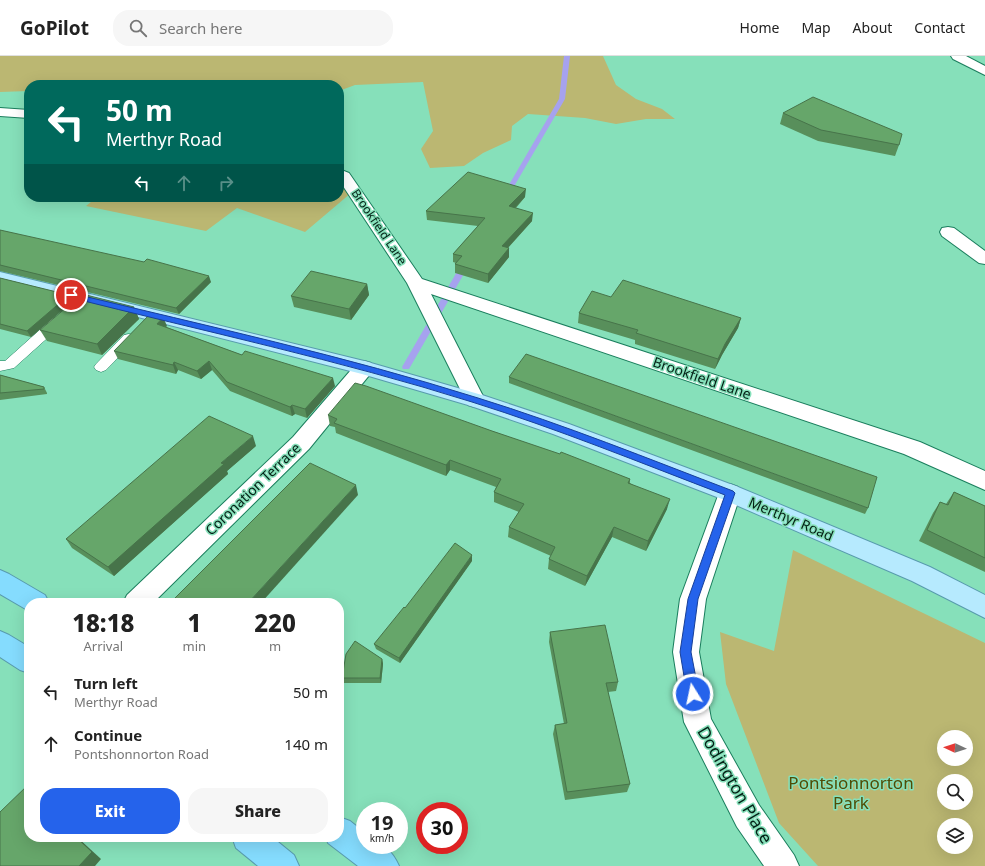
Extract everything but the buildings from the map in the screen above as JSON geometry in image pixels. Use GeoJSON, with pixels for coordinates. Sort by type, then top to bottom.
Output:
{"type":"FeatureCollection","features":[{"type":"Feature","properties":{"kind":"highway"},"geometry":{"type":"LineString","coordinates":[[0,581],[28,598]]}},
{"type":"Feature","properties":{"kind":"highway"},"geometry":{"type":"LineString","coordinates":[[0,643],[24,658]]}},
{"type":"Feature","properties":{"kind":"highway"},"geometry":{"type":"LineString","coordinates":[[344,836],[382,866]]}},
{"type":"Feature","properties":{"kind":"highway"},"geometry":{"type":"LineString","coordinates":[[253,842],[283,866]]}},
{"type":"Feature","properties":{"kind":"main road","name":"Merthyr Road"},"geometry":{"type":"LineString","coordinates":[[0,277],[75,307],[144,323],[178,321],[364,368],[475,400],[561,428],[730,493],[921,574],[985,607]]}},
{"type":"Feature","properties":{"kind":"street"},"geometry":{"type":"LineString","coordinates":[[957,56],[985,71]]}},
{"type":"Feature","properties":{"kind":"street"},"geometry":{"type":"LineString","coordinates":[[0,112],[24,114]]}},
{"type":"Feature","properties":{"kind":"street","name":"Brookfield Lane"},"geometry":{"type":"LineString","coordinates":[[344,176],[416,283],[475,400]]}},
{"type":"Feature","properties":{"kind":"street"},"geometry":{"type":"LineString","coordinates":[[948,232],[985,259]]}},
{"type":"Feature","properties":{"kind":"street","name":"Brookfield Lane"},"geometry":{"type":"LineString","coordinates":[[416,283],[912,448],[985,481]]}},
{"type":"Feature","properties":{"kind":"street","name":"Coronation Terrace"},"geometry":{"type":"LineString","coordinates":[[141,598],[301,443],[364,368]]}},
{"type":"Feature","properties":{"kind":"street","name":"Dodington Place"},"geometry":{"type":"LineString","coordinates":[[730,493],[693,599],[686,652],[698,722],[748,816],[783,866]]}},
{"type":"Feature","properties":{"kind":"lane"},"geometry":{"type":"LineString","coordinates":[[0,366],[9,365],[75,307]]}},
{"type":"Feature","properties":{"kind":"lane"},"geometry":{"type":"LineString","coordinates":[[101,367],[144,323]]}},
{"type":"Feature","properties":{"kind":"green space"},"geometry":{"type":"Polygon","coordinates":[[[0,56],[603,56],[616,85],[636,99],[662,109],[675,119],[646,119],[616,124],[585,118],[528,114],[512,126],[511,140],[483,153],[464,166],[430,168],[421,149],[433,131],[423,82],[355,85],[344,89],[344,80],[24,80],[24,91],[0,92],[0,56]]]}},
{"type":"Feature","properties":{"kind":"green space"},"geometry":{"type":"Polygon","coordinates":[[[344,186],[351,193],[344,199],[344,186]]]}},
{"type":"Feature","properties":{"kind":"green space"},"geometry":{"type":"Polygon","coordinates":[[[91,202],[340,202],[305,232],[237,208],[206,231],[86,206],[91,202]]]}},
{"type":"Feature","properties":{"kind":"green space","name":"Pontsionnorton Park"},"geometry":{"type":"Polygon","coordinates":[[[793,550],[985,643],[985,866],[818,866],[779,823],[726,684],[720,632],[774,651],[793,550]]]}},
{"type":"Feature","properties":{"kind":"waterway"},"geometry":{"type":"LineString","coordinates":[[506,195],[562,99],[567,56]]}},
{"type":"Feature","properties":{"kind":"waterway"},"geometry":{"type":"LineString","coordinates":[[406,367],[465,265]]}},
{"type":"Feature","properties":{"kind":"route"},"geometry":{"type":"LineString","coordinates":[[71,295],[364,368],[475,400],[561,428],[730,493],[693,599],[686,652],[693,694]]}}]}
